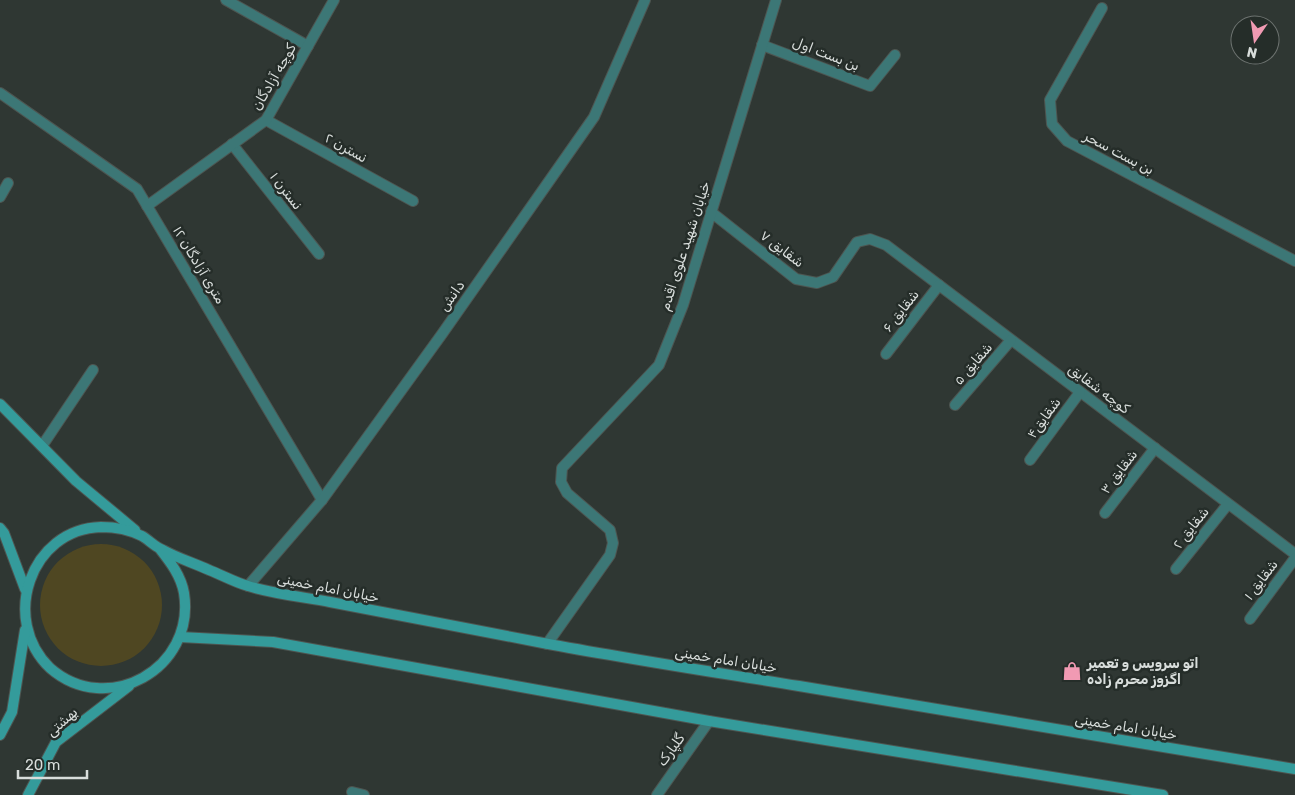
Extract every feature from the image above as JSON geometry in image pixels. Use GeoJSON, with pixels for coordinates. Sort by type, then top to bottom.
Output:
{"type":"FeatureCollection","features":[{"type":"Feature","properties":{"kind":"main road"},"geometry":{"type":"LineString","coordinates":[[0,404],[76,481],[141,536],[160,549],[175,568],[183,590],[185,614],[180,637],[168,658],[152,673],[130,684],[109,688],[87,687],[66,679],[48,666],[34,650],[26,629],[22,609],[25,589],[32,570],[44,552],[61,539],[80,530],[100,527],[121,528],[141,536]]}},
{"type":"Feature","properties":{"kind":"main road"},"geometry":{"type":"LineString","coordinates":[[0,528],[4,533],[25,589]]}},
{"type":"Feature","properties":{"kind":"main road","name":"خیابان امام خمینی"},"geometry":{"type":"LineString","coordinates":[[160,549],[248,586],[547,644],[1295,769]]}},
{"type":"Feature","properties":{"kind":"main road"},"geometry":{"type":"LineString","coordinates":[[0,735],[12,712],[26,629]]}},
{"type":"Feature","properties":{"kind":"main road"},"geometry":{"type":"LineString","coordinates":[[180,637],[273,642],[709,721],[1163,795]]}},
{"type":"Feature","properties":{"kind":"main road","name":"بهشتی"},"geometry":{"type":"LineString","coordinates":[[28,795],[56,742],[130,684]]}},
{"type":"Feature","properties":{"kind":"street"},"geometry":{"type":"LineString","coordinates":[[226,0],[308,46]]}},
{"type":"Feature","properties":{"kind":"street","name":"کوچه آزادگان"},"geometry":{"type":"LineString","coordinates":[[147,206],[266,120],[334,0]]}},
{"type":"Feature","properties":{"kind":"street","name":"دانش"},"geometry":{"type":"LineString","coordinates":[[248,586],[322,500],[442,334],[594,117],[645,0]]}},
{"type":"Feature","properties":{"kind":"street","name":"خیابان شهید علوی اقدم"},"geometry":{"type":"LineString","coordinates":[[547,644],[610,555],[613,543],[610,530],[566,493],[561,482],[562,468],[659,365],[682,305],[776,0]]}},
{"type":"Feature","properties":{"kind":"street","name":"بن بست سحر"},"geometry":{"type":"LineString","coordinates":[[1102,8],[1050,100],[1052,124],[1067,141],[1295,261]]}},
{"type":"Feature","properties":{"kind":"street","name":"بن بست اول"},"geometry":{"type":"LineString","coordinates":[[762,44],[870,86],[895,55]]}},
{"type":"Feature","properties":{"kind":"street","name":"۱۲ متری آزادگان"},"geometry":{"type":"LineString","coordinates":[[0,93],[137,189],[322,500]]}},
{"type":"Feature","properties":{"kind":"street","name":"نسترن ۲"},"geometry":{"type":"LineString","coordinates":[[266,120],[413,201]]}},
{"type":"Feature","properties":{"kind":"street","name":"نسترن ۱"},"geometry":{"type":"LineString","coordinates":[[232,144],[319,254]]}},
{"type":"Feature","properties":{"kind":"street"},"geometry":{"type":"LineString","coordinates":[[0,197],[8,183]]}},
{"type":"Feature","properties":{"kind":"street","name":"شقایق ۷"},"geometry":{"type":"LineString","coordinates":[[711,212],[796,279],[810,282],[817,283],[833,278],[857,242],[870,239],[886,245]]}},
{"type":"Feature","properties":{"kind":"street","name":"کوچه شقایق"},"geometry":{"type":"LineString","coordinates":[[886,245],[1295,556]]}},
{"type":"Feature","properties":{"kind":"street","name":"شقایق ۶"},"geometry":{"type":"LineString","coordinates":[[886,354],[939,285]]}},
{"type":"Feature","properties":{"kind":"street","name":"شقایق ۵"},"geometry":{"type":"LineString","coordinates":[[955,405],[1011,340]]}},
{"type":"Feature","properties":{"kind":"street"},"geometry":{"type":"LineString","coordinates":[[42,446],[93,370]]}},
{"type":"Feature","properties":{"kind":"street","name":"شقایق۴"},"geometry":{"type":"LineString","coordinates":[[1030,460],[1080,392]]}},
{"type":"Feature","properties":{"kind":"street","name":"شقایق ۳"},"geometry":{"type":"LineString","coordinates":[[1105,513],[1155,448]]}},
{"type":"Feature","properties":{"kind":"street","name":"شقایق ۲"},"geometry":{"type":"LineString","coordinates":[[1176,570],[1228,504]]}},
{"type":"Feature","properties":{"kind":"street","name":"شقایق ۱"},"geometry":{"type":"LineString","coordinates":[[1250,618],[1295,556]]}},
{"type":"Feature","properties":{"kind":"street","name":"گلپارک"},"geometry":{"type":"LineString","coordinates":[[657,795],[709,721]]}},
{"type":"Feature","properties":{"kind":"street"},"geometry":{"type":"LineString","coordinates":[[352,792],[364,795]]}},
{"type":"Feature","properties":{"kind":"shaded area"},"geometry":{"type":"Polygon","coordinates":[[[101,544],[113,545],[124,549],[135,554],[144,562],[152,571],[157,582],[161,593],[161,617],[157,628],[152,639],[144,648],[135,656],[124,661],[113,665],[101,666],[89,665],[78,661],[67,656],[58,648],[50,639],[45,628],[41,617],[40,605],[41,593],[45,582],[50,571],[58,562],[67,554],[78,549],[89,545],[101,544]]]}},
{"type":"Feature","properties":{"kind":"place","name":"اتو سرویس و تعمیر اگزوز محرم زاده"},"geometry":{"type":"Point","coordinates":[1072,671]}}]}
